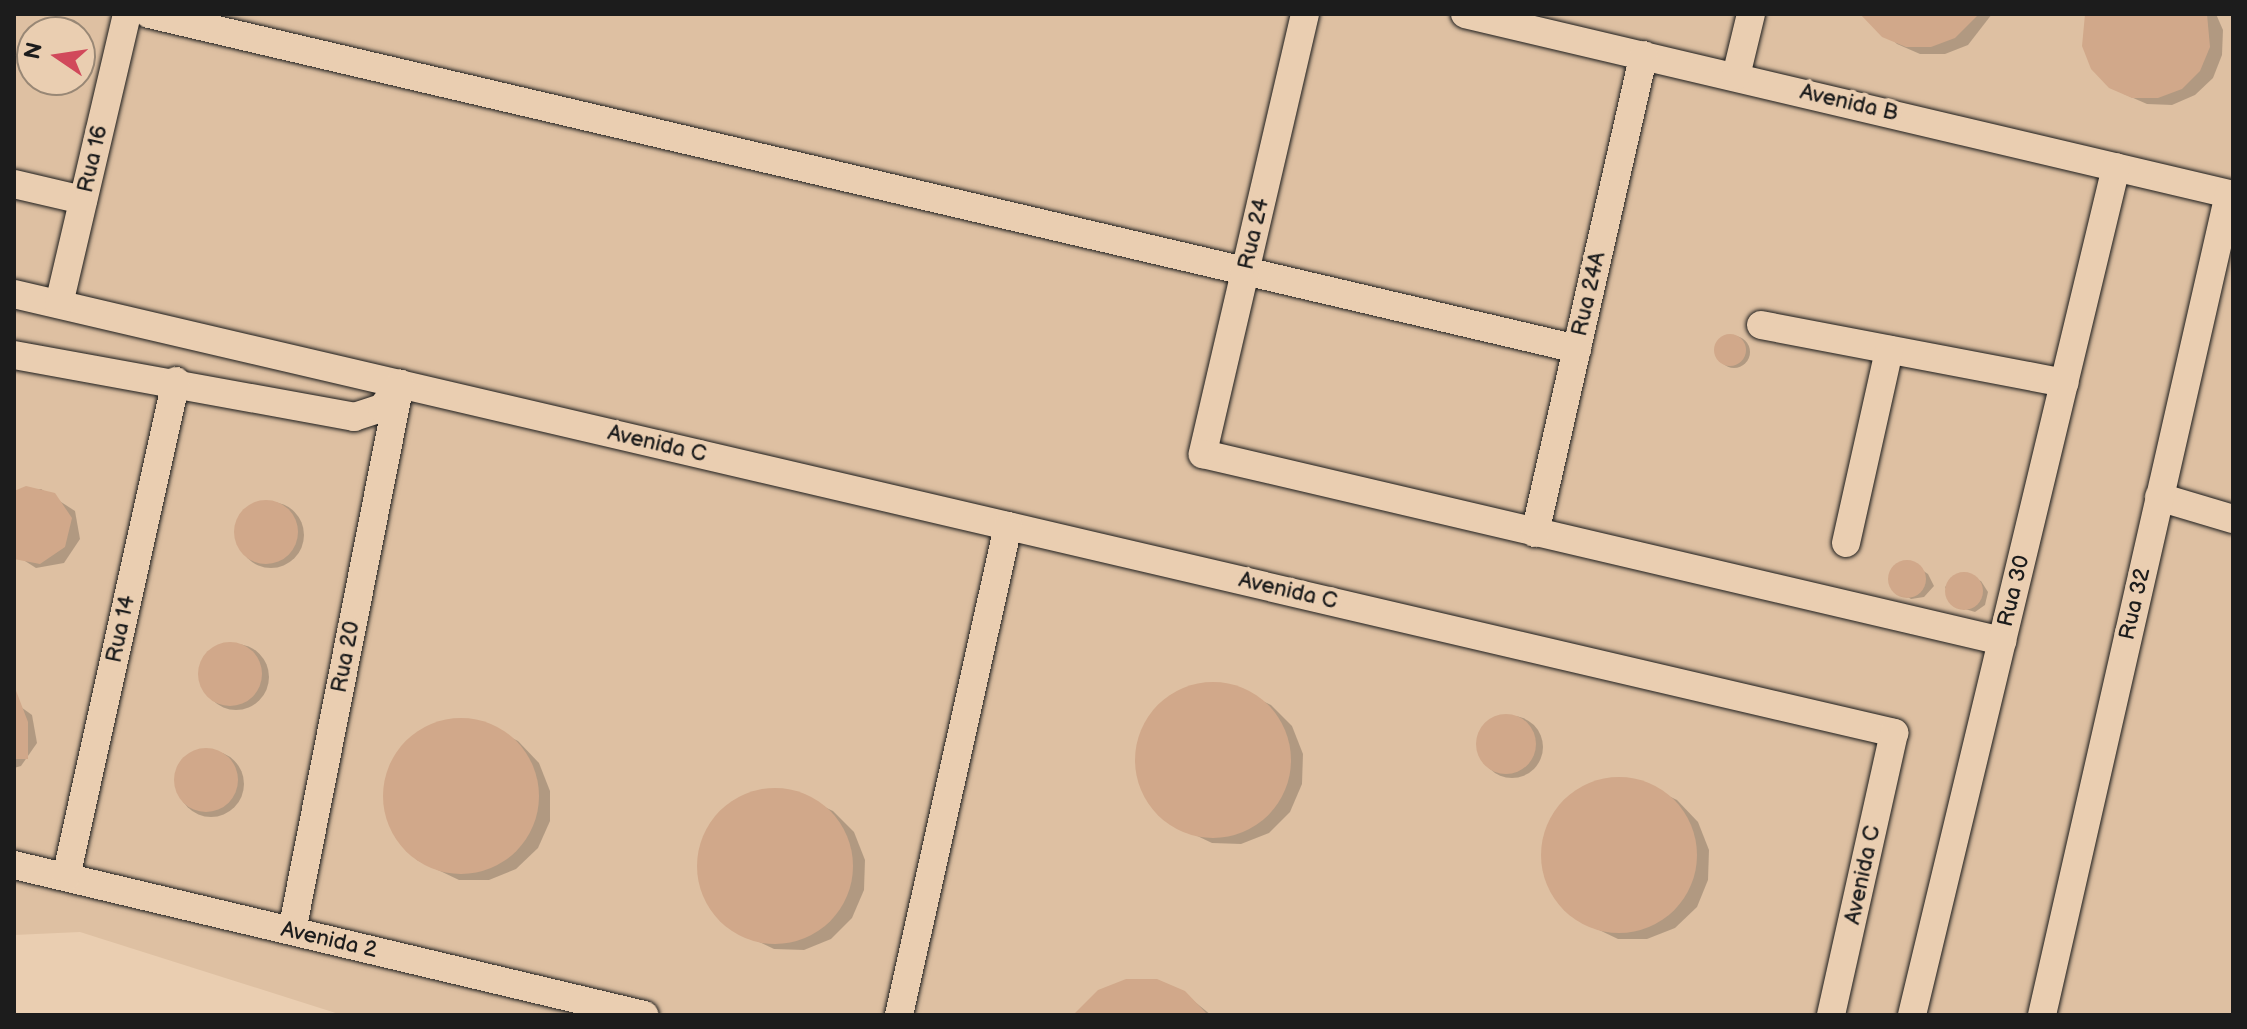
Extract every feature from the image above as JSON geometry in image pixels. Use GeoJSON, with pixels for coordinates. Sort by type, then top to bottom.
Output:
{"type":"FeatureCollection","features":[{"type":"Feature","properties":{"kind":"lane","name":"Rua 16"},"geometry":{"type":"LineString","coordinates":[[59,304],[127,14]]}},
{"type":"Feature","properties":{"kind":"lane"},"geometry":{"type":"LineString","coordinates":[[149,14],[1577,349]]}},
{"type":"Feature","properties":{"kind":"lane","name":"Rua 24"},"geometry":{"type":"LineString","coordinates":[[1305,14],[1203,454],[1535,533]]}},
{"type":"Feature","properties":{"kind":"lane","name":"Avenida B"},"geometry":{"type":"LineString","coordinates":[[1465,14],[2231,194]]}},
{"type":"Feature","properties":{"kind":"lane"},"geometry":{"type":"LineString","coordinates":[[1736,76],[1751,14]]}},
{"type":"Feature","properties":{"kind":"lane","name":"Rua 24A"},"geometry":{"type":"LineString","coordinates":[[1535,533],[1644,55]]}},
{"type":"Feature","properties":{"kind":"lane","name":"Rua 30"},"geometry":{"type":"LineString","coordinates":[[1912,1015],[2116,167]]}},
{"type":"Feature","properties":{"kind":"lane"},"geometry":{"type":"LineString","coordinates":[[14,184],[83,200]]}},
{"type":"Feature","properties":{"kind":"lane","name":"Rua 32"},"geometry":{"type":"LineString","coordinates":[[2042,1015],[2231,194]]}},
{"type":"Feature","properties":{"kind":"lane","name":"Avenida C"},"geometry":{"type":"LineString","coordinates":[[14,294],[1894,733],[1831,1015]]}},
{"type":"Feature","properties":{"kind":"lane"},"geometry":{"type":"LineString","coordinates":[[1761,325],[2064,383]]}},
{"type":"Feature","properties":{"kind":"lane"},"geometry":{"type":"LineString","coordinates":[[1846,543],[1889,350]]}},
{"type":"Feature","properties":{"kind":"lane"},"geometry":{"type":"LineString","coordinates":[[14,355],[176,381],[354,417],[382,408],[400,384]]}},
{"type":"Feature","properties":{"kind":"lane","name":"Rua 14"},"geometry":{"type":"LineString","coordinates":[[66,877],[176,381]]}},
{"type":"Feature","properties":{"kind":"lane","name":"Rua 20"},"geometry":{"type":"LineString","coordinates":[[292,931],[400,384]]}},
{"type":"Feature","properties":{"kind":"lane"},"geometry":{"type":"LineString","coordinates":[[2159,497],[2233,519]]}},
{"type":"Feature","properties":{"kind":"lane"},"geometry":{"type":"LineString","coordinates":[[899,1015],[1008,526]]}},
{"type":"Feature","properties":{"kind":"lane"},"geometry":{"type":"LineString","coordinates":[[1535,533],[2002,641]]}},
{"type":"Feature","properties":{"kind":"lane","name":"Avenida 2"},"geometry":{"type":"LineString","coordinates":[[14,865],[644,1015]]}},
{"type":"Feature","properties":{"kind":"shaded area"},"geometry":{"type":"Polygon","coordinates":[[[14,14],[2233,14],[2233,1015],[342,1015],[80,932],[14,935],[14,14]]]}},
{"type":"Feature","properties":{"kind":"building"},"geometry":{"type":"Polygon","coordinates":[[[1860,14],[1979,14],[1955,38],[1931,47],[1906,47],[1882,37],[1860,14]]]}},
{"type":"Feature","properties":{"kind":"building"},"geometry":{"type":"Polygon","coordinates":[[[2085,14],[2207,14],[2210,47],[2200,71],[2182,89],[2158,98],[2132,98],[2109,88],[2091,69],[2082,46],[2085,14]]]}},
{"type":"Feature","properties":{"kind":"building"},"geometry":{"type":"Polygon","coordinates":[[[1730,334],[1742,338],[1746,350],[1742,362],[1730,366],[1718,362],[1714,350],[1718,338],[1730,334]]]}},
{"type":"Feature","properties":{"kind":"building"},"geometry":{"type":"Polygon","coordinates":[[[26,486],[55,493],[72,518],[65,547],[40,564],[14,559],[14,491],[26,486]]]}},
{"type":"Feature","properties":{"kind":"building"},"geometry":{"type":"Polygon","coordinates":[[[260,500],[272,500],[289,509],[296,520],[296,544],[289,555],[272,564],[260,564],[248,559],[239,550],[234,538],[234,526],[239,514],[248,505],[260,500]]]}},
{"type":"Feature","properties":{"kind":"building"},"geometry":{"type":"Polygon","coordinates":[[[1907,560],[1920,566],[1926,579],[1920,592],[1907,598],[1894,592],[1888,579],[1894,566],[1907,560]]]}},
{"type":"Feature","properties":{"kind":"building"},"geometry":{"type":"Polygon","coordinates":[[[1964,572],[1977,578],[1983,591],[1977,604],[1964,610],[1951,604],[1945,591],[1951,578],[1964,572]]]}},
{"type":"Feature","properties":{"kind":"building"},"geometry":{"type":"Polygon","coordinates":[[[224,642],[236,642],[253,651],[260,662],[260,686],[253,697],[236,706],[224,706],[212,701],[203,692],[198,680],[198,668],[203,656],[212,647],[224,642]]]}},
{"type":"Feature","properties":{"kind":"building"},"geometry":{"type":"Polygon","coordinates":[[[1213,682],[1243,688],[1268,705],[1285,730],[1291,760],[1285,790],[1268,815],[1243,832],[1213,838],[1183,832],[1158,815],[1141,790],[1135,760],[1141,730],[1158,705],[1183,688],[1213,682]]]}},
{"type":"Feature","properties":{"kind":"building"},"geometry":{"type":"Polygon","coordinates":[[[15,688],[28,722],[28,759],[14,759],[15,688]]]}},
{"type":"Feature","properties":{"kind":"building"},"geometry":{"type":"Polygon","coordinates":[[[1506,714],[1518,716],[1527,723],[1534,732],[1534,756],[1527,765],[1518,772],[1506,774],[1494,772],[1485,765],[1478,756],[1476,744],[1478,732],[1485,723],[1494,716],[1506,714]]]}},
{"type":"Feature","properties":{"kind":"building"},"geometry":{"type":"Polygon","coordinates":[[[461,718],[491,724],[516,741],[533,766],[539,796],[533,826],[516,851],[491,868],[461,874],[431,868],[406,851],[389,826],[383,796],[389,766],[406,741],[431,724],[461,718]]]}},
{"type":"Feature","properties":{"kind":"building"},"geometry":{"type":"Polygon","coordinates":[[[200,748],[212,748],[229,757],[236,768],[236,792],[229,803],[212,812],[200,812],[188,807],[179,798],[174,786],[174,774],[179,762],[188,753],[200,748]]]}},
{"type":"Feature","properties":{"kind":"building"},"geometry":{"type":"Polygon","coordinates":[[[1619,777],[1649,783],[1674,800],[1691,825],[1697,855],[1691,885],[1674,910],[1649,927],[1619,933],[1589,927],[1564,910],[1547,885],[1541,855],[1547,825],[1564,800],[1589,783],[1619,777]]]}},
{"type":"Feature","properties":{"kind":"building"},"geometry":{"type":"Polygon","coordinates":[[[775,788],[805,794],[830,811],[847,836],[853,866],[847,896],[830,921],[805,938],[775,944],[745,938],[720,921],[703,896],[697,866],[703,836],[720,811],[745,794],[775,788]]]}},
{"type":"Feature","properties":{"kind":"building"},"geometry":{"type":"Polygon","coordinates":[[[1126,979],[1157,979],[1185,991],[1208,1015],[1073,1015],[1098,990],[1126,979]]]}}]}
